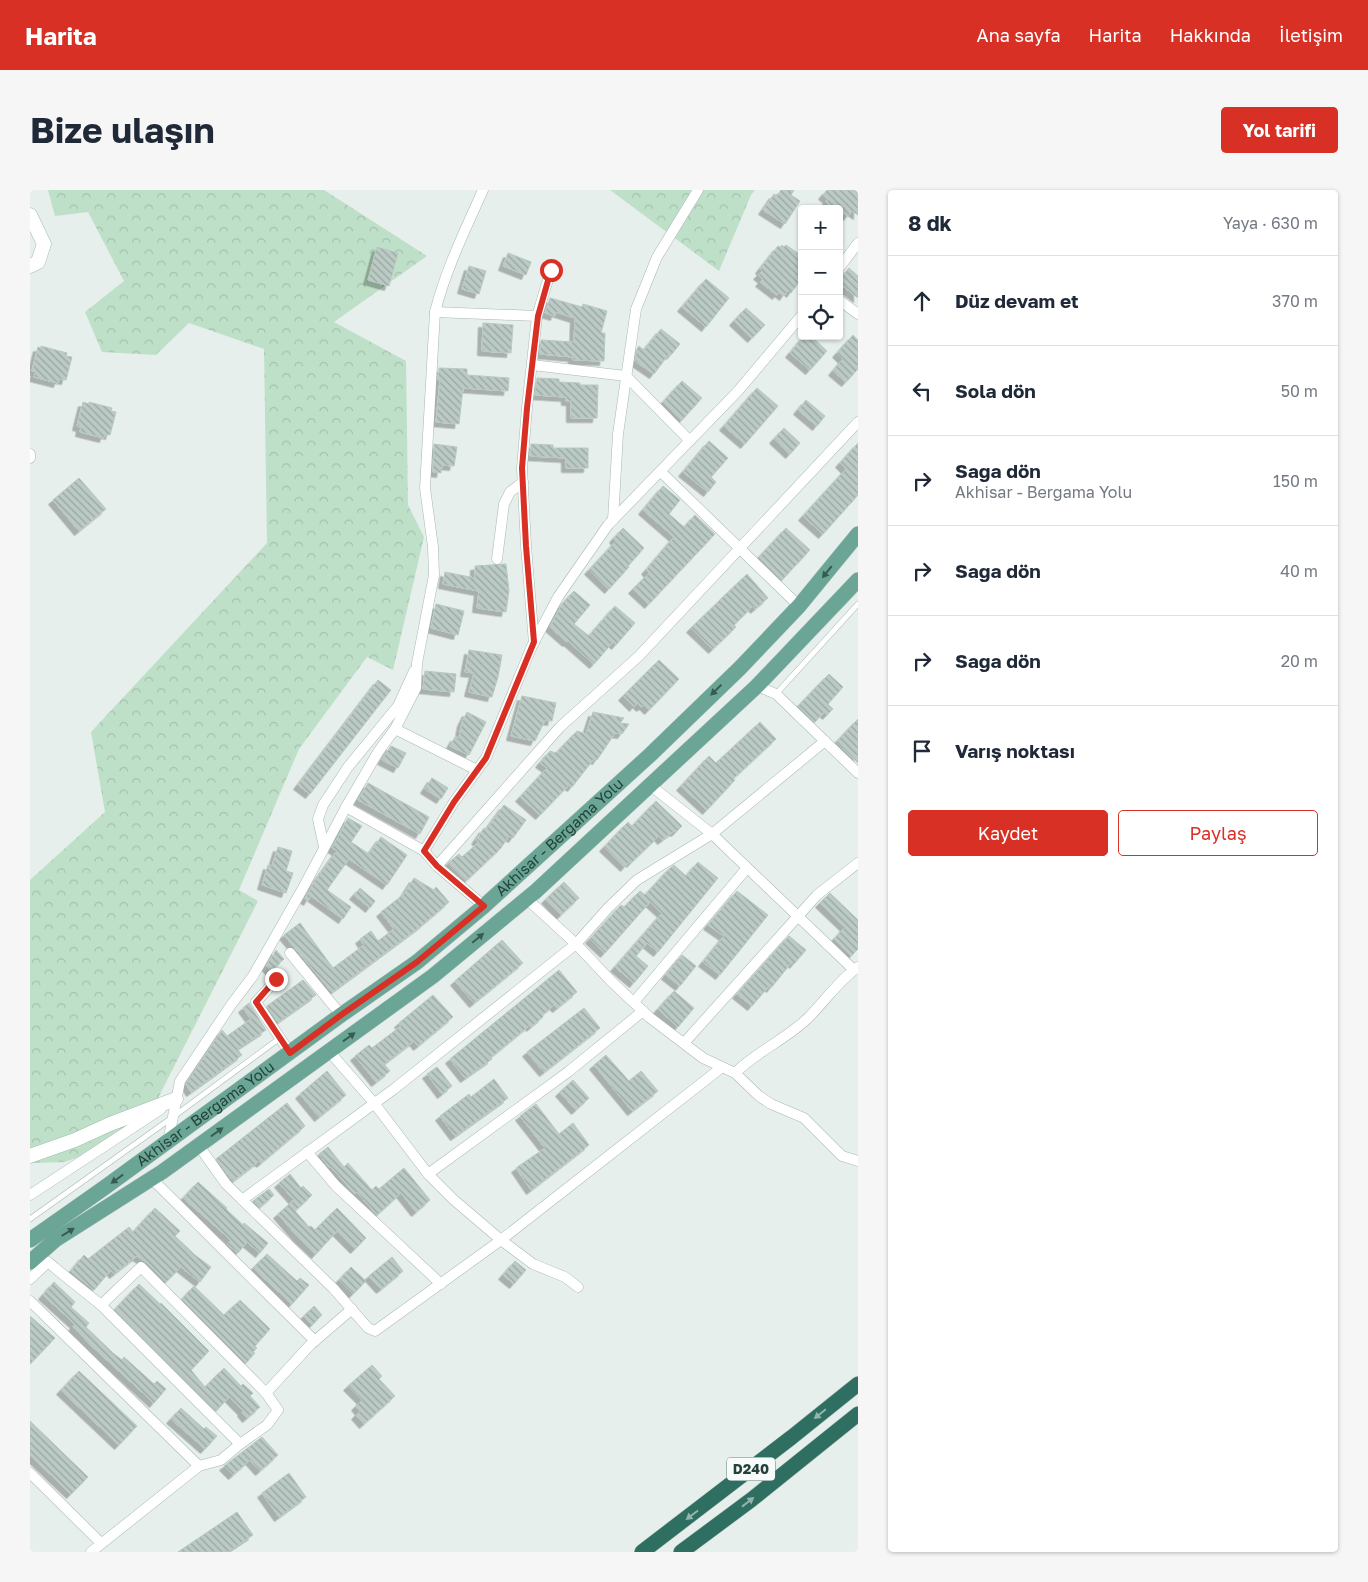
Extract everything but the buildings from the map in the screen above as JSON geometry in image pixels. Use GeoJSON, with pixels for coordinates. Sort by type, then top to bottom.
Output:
{"type":"FeatureCollection","features":[{"type":"Feature","properties":{"kind":"highway","name":"D240"},"geometry":{"type":"LineString","coordinates":[[642,1552],[777,1449],[858,1384]]}},
{"type":"Feature","properties":{"kind":"highway","name":"D240"},"geometry":{"type":"LineString","coordinates":[[681,1552],[858,1414]]}},
{"type":"Feature","properties":{"kind":"main road","name":"Akhisar - Bergama Yolu"},"geometry":{"type":"LineString","coordinates":[[30,1240],[417,962],[484,906],[650,755],[740,668],[799,606],[858,534]]}},
{"type":"Feature","properties":{"kind":"main road","name":"Akhisar - Bergama Yolu"},"geometry":{"type":"LineString","coordinates":[[30,1262],[55,1240],[152,1179],[434,976],[526,898],[757,686],[858,580]]}},
{"type":"Feature","properties":{"kind":"street"},"geometry":{"type":"LineString","coordinates":[[168,1142],[180,1081],[231,1005],[253,976],[346,807],[378,752],[395,729],[416,688],[417,663],[434,575],[433,547],[425,488],[435,312],[440,290],[454,253],[483,190]]}},
{"type":"Feature","properties":{"kind":"street"},"geometry":{"type":"LineString","coordinates":[[613,520],[618,434],[636,309],[657,257],[698,190]]}},
{"type":"Feature","properties":{"kind":"street"},"geometry":{"type":"LineString","coordinates":[[30,215],[44,244],[38,262],[30,266]]}},
{"type":"Feature","properties":{"kind":"street"},"geometry":{"type":"LineString","coordinates":[[843,263],[858,243]]}},
{"type":"Feature","properties":{"kind":"street"},"geometry":{"type":"LineString","coordinates":[[534,642],[523,482],[525,428],[538,316],[551,270]]}},
{"type":"Feature","properties":{"kind":"street"},"geometry":{"type":"LineString","coordinates":[[843,303],[858,314]]}},
{"type":"Feature","properties":{"kind":"street"},"geometry":{"type":"LineString","coordinates":[[435,312],[538,316]]}},
{"type":"Feature","properties":{"kind":"street"},"geometry":{"type":"LineString","coordinates":[[424,851],[454,802],[486,758],[534,642],[558,597],[613,520],[738,391],[798,320]]}},
{"type":"Feature","properties":{"kind":"street"},"geometry":{"type":"LineString","coordinates":[[532,365],[626,376],[690,441]]}},
{"type":"Feature","properties":{"kind":"street"},"geometry":{"type":"LineString","coordinates":[[437,866],[560,727],[639,656],[858,422]]}},
{"type":"Feature","properties":{"kind":"street"},"geometry":{"type":"LineString","coordinates":[[661,472],[799,606]]}},
{"type":"Feature","properties":{"kind":"street"},"geometry":{"type":"LineString","coordinates":[[497,558],[504,504],[510,492],[523,482]]}},
{"type":"Feature","properties":{"kind":"street"},"geometry":{"type":"LineString","coordinates":[[324,847],[318,819],[323,806],[354,760],[398,706],[417,663]]}},
{"type":"Feature","properties":{"kind":"street"},"geometry":{"type":"LineString","coordinates":[[757,686],[776,694],[858,773]]}},
{"type":"Feature","properties":{"kind":"street"},"geometry":{"type":"LineString","coordinates":[[395,729],[477,770]]}},
{"type":"Feature","properties":{"kind":"street"},"geometry":{"type":"LineString","coordinates":[[242,1200],[394,1089],[576,944],[608,908],[637,880],[712,834],[825,741]]}},
{"type":"Feature","properties":{"kind":"street"},"geometry":{"type":"LineString","coordinates":[[650,785],[712,834],[856,968],[810,1017],[744,1064],[735,1073]]}},
{"type":"Feature","properties":{"kind":"street"},"geometry":{"type":"LineString","coordinates":[[346,807],[424,851],[437,866],[484,906]]}},
{"type":"Feature","properties":{"kind":"street"},"geometry":{"type":"LineString","coordinates":[[684,1043],[817,895],[858,863]]}},
{"type":"Feature","properties":{"kind":"street"},"geometry":{"type":"LineString","coordinates":[[634,1002],[747,868]]}},
{"type":"Feature","properties":{"kind":"street"},"geometry":{"type":"LineString","coordinates":[[526,898],[576,944],[643,1011],[703,1058],[735,1073],[759,1096],[771,1104],[804,1118],[842,1156],[858,1161]]}},
{"type":"Feature","properties":{"kind":"street"},"geometry":{"type":"LineString","coordinates":[[290,953],[341,1015]]}},
{"type":"Feature","properties":{"kind":"street"},"geometry":{"type":"LineString","coordinates":[[276,979],[256,1002],[290,1053]]}},
{"type":"Feature","properties":{"kind":"street"},"geometry":{"type":"LineString","coordinates":[[428,1174],[568,1072],[643,1011]]}},
{"type":"Feature","properties":{"kind":"street"},"geometry":{"type":"LineString","coordinates":[[329,1051],[374,1103],[428,1174],[454,1200],[533,1264],[566,1277],[578,1286]]}},
{"type":"Feature","properties":{"kind":"street"},"geometry":{"type":"LineString","coordinates":[[198,1146],[208,1157],[215,1172],[302,1257],[368,1328],[375,1331],[501,1240],[721,1068]]}},
{"type":"Feature","properties":{"kind":"street"},"geometry":{"type":"LineString","coordinates":[[30,1156],[176,1099]]}},
{"type":"Feature","properties":{"kind":"street"},"geometry":{"type":"LineString","coordinates":[[30,1195],[176,1099]]}},
{"type":"Feature","properties":{"kind":"street"},"geometry":{"type":"LineString","coordinates":[[307,1152],[336,1186],[441,1284]]}},
{"type":"Feature","properties":{"kind":"street"},"geometry":{"type":"LineString","coordinates":[[152,1179],[315,1341]]}},
{"type":"Feature","properties":{"kind":"street"},"geometry":{"type":"LineString","coordinates":[[30,1279],[48,1262],[101,1305],[240,1444]]}},
{"type":"Feature","properties":{"kind":"street"},"geometry":{"type":"LineString","coordinates":[[91,1552],[199,1466],[221,1460],[267,1425],[278,1410],[266,1393],[141,1267],[101,1305]]}},
{"type":"Feature","properties":{"kind":"street"},"geometry":{"type":"LineString","coordinates":[[30,1301],[199,1466]]}},
{"type":"Feature","properties":{"kind":"street"},"geometry":{"type":"LineString","coordinates":[[266,1393],[315,1341],[352,1309]]}},
{"type":"Feature","properties":{"kind":"street"},"geometry":{"type":"LineString","coordinates":[[30,1473],[101,1543]]}},
{"type":"Feature","properties":{"kind":"lane"},"geometry":{"type":"LineString","coordinates":[[776,694],[858,604]]}},
{"type":"Feature","properties":{"kind":"lane"},"geometry":{"type":"LineString","coordinates":[[30,1219],[280,1038]]}},
{"type":"Feature","properties":{"kind":"green space"},"geometry":{"type":"Polygon","coordinates":[[[48,190],[324,190],[427,256],[334,322],[406,361],[408,505],[424,537],[393,670],[367,657],[299,749],[239,890],[258,901],[152,1110],[89,1153],[65,1162],[34,1163],[30,1162],[30,880],[105,812],[91,732],[267,543],[264,349],[189,323],[156,355],[102,352],[85,312],[124,281],[88,212],[55,216],[48,190]]]}},
{"type":"Feature","properties":{"kind":"green space"},"geometry":{"type":"Polygon","coordinates":[[[610,190],[755,190],[751,195],[719,271],[610,190]]]}},
{"type":"Feature","properties":{"kind":"route"},"geometry":{"type":"LineString","coordinates":[[276,979],[256,1002],[290,1053],[417,962],[484,906],[437,866],[424,851],[454,802],[486,758],[534,642],[522,468],[538,316],[551,270]]}}]}
